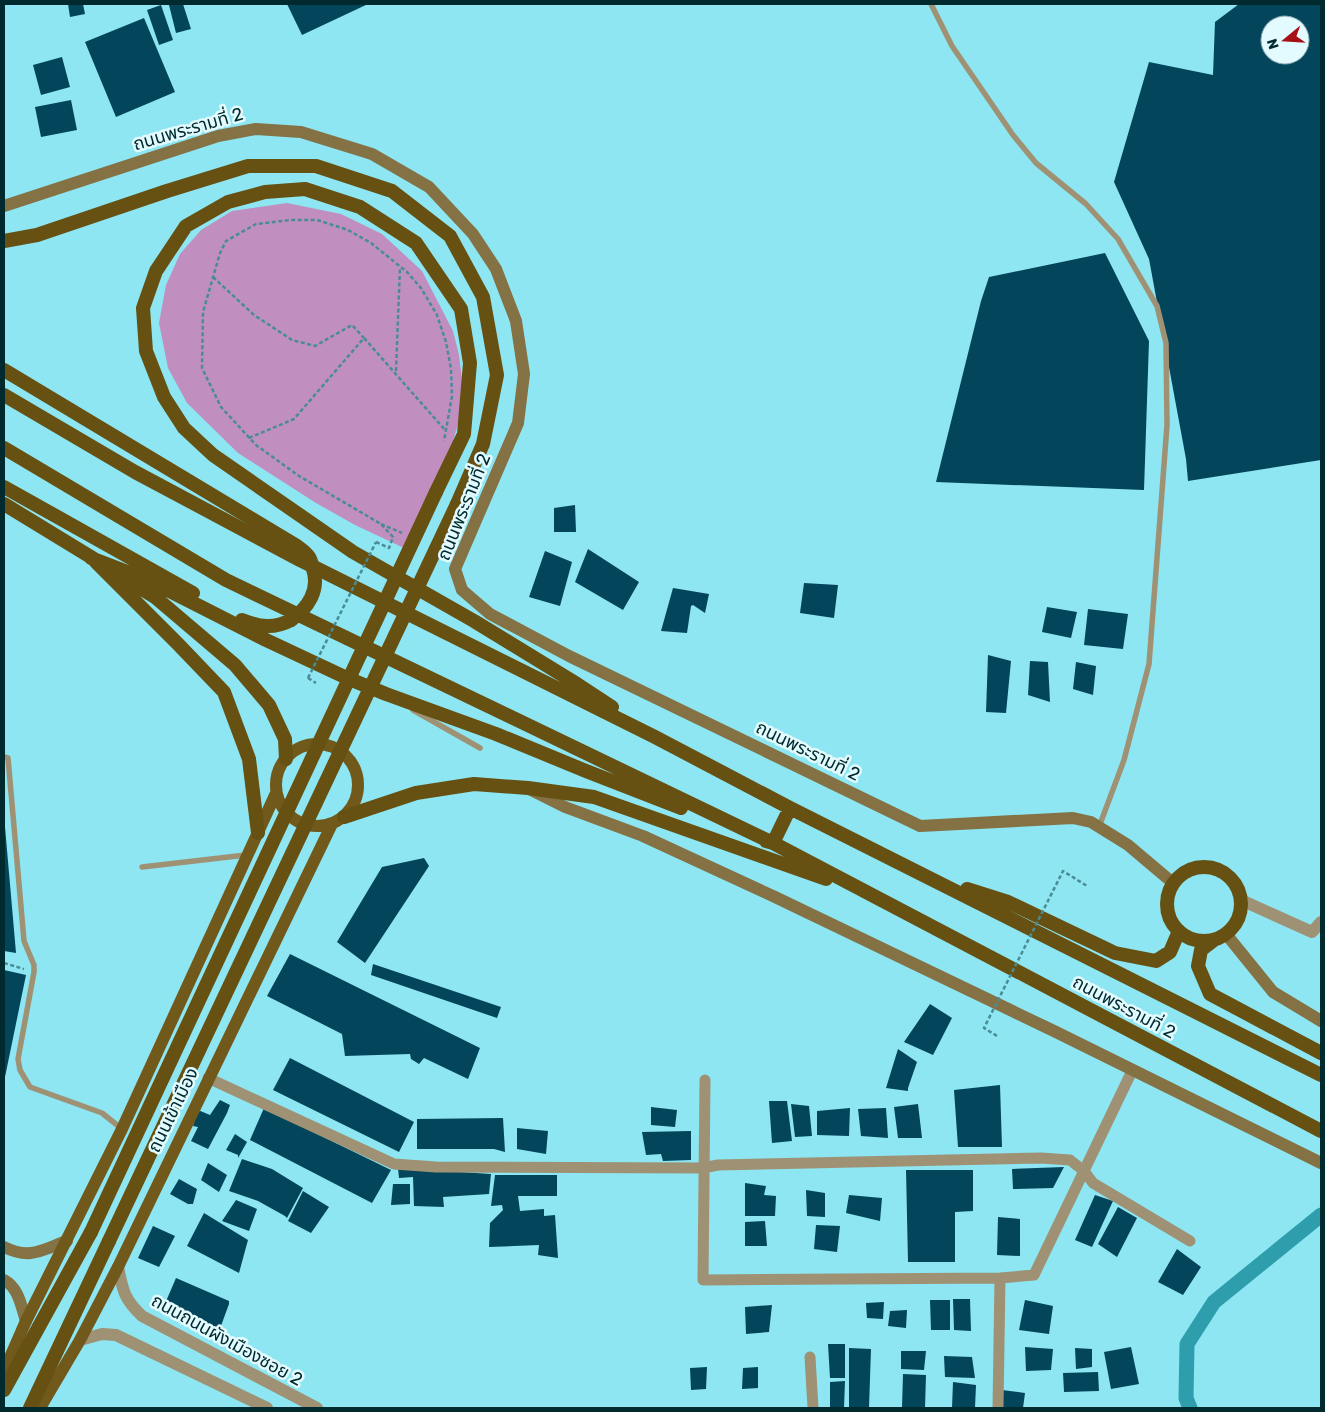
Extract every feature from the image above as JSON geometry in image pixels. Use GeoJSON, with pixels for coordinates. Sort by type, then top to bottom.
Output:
{"type":"FeatureCollection","features":[{"type":"Feature","properties":{"kind":"highway"},"geometry":{"type":"LineString","coordinates":[[4,241],[37,235],[248,166],[316,166],[392,191],[450,236],[483,297],[497,375],[483,444],[457,504],[30,1408]]}},
{"type":"Feature","properties":{"kind":"highway"},"geometry":{"type":"LineString","coordinates":[[4,1390],[91,1232],[436,492],[464,434],[470,363],[461,308],[416,242],[360,207],[305,189],[264,192],[228,202],[186,226],[156,271],[143,308],[146,352],[164,397],[184,428],[213,455],[353,552],[474,621],[577,684],[655,737]]}},
{"type":"Feature","properties":{"kind":"highway"},"geometry":{"type":"LineString","coordinates":[[4,370],[280,534],[297,546],[310,557],[316,580],[314,592],[302,612],[290,621],[261,627],[243,620],[4,487]]}},
{"type":"Feature","properties":{"kind":"highway","name":"ถนนพระรามที่ 2"},"geometry":{"type":"LineString","coordinates":[[4,395],[135,472],[300,560],[655,737],[790,808],[1321,1075]]}},
{"type":"Feature","properties":{"kind":"highway","name":"ถนนพระรามที่ 2"},"geometry":{"type":"LineString","coordinates":[[4,448],[226,580],[773,843],[1321,1131]]}},
{"type":"Feature","properties":{"kind":"highway"},"geometry":{"type":"LineString","coordinates":[[4,504],[155,597],[235,665],[269,704],[285,739],[286,759]]}},
{"type":"Feature","properties":{"kind":"highway"},"geometry":{"type":"LineString","coordinates":[[92,558],[148,580],[266,640],[347,678],[496,734],[773,843],[790,808]]}},
{"type":"Feature","properties":{"kind":"highway"},"geometry":{"type":"LineString","coordinates":[[92,558],[224,692],[249,760],[258,833]]}},
{"type":"Feature","properties":{"kind":"highway"},"geometry":{"type":"LineString","coordinates":[[316,744],[347,678]]}},
{"type":"Feature","properties":{"kind":"highway"},"geometry":{"type":"LineString","coordinates":[[343,753],[379,691]]}},
{"type":"Feature","properties":{"kind":"highway"},"geometry":{"type":"LineString","coordinates":[[338,820],[416,793],[474,784],[528,788],[594,797],[871,895]]}},
{"type":"Feature","properties":{"kind":"highway"},"geometry":{"type":"LineString","coordinates":[[1221,937],[1202,941],[1190,938],[1179,931],[1171,920],[1167,908],[1168,895],[1173,883],[1182,874],[1194,868],[1206,867],[1219,870],[1230,877],[1237,888],[1241,900],[1240,912],[1235,925],[1221,937],[1201,950],[1198,966],[1210,994],[1321,1053]]}},
{"type":"Feature","properties":{"kind":"highway"},"geometry":{"type":"LineString","coordinates":[[932,879],[1008,902],[1115,953],[1156,961],[1170,952],[1179,931]]}},
{"type":"Feature","properties":{"kind":"main road","name":"ถนนพระรามที่ 2"},"geometry":{"type":"LineString","coordinates":[[4,206],[218,136],[256,129],[301,132],[372,154],[429,187],[473,234],[496,269],[516,321],[524,374],[518,423],[456,568],[462,590],[490,614],[569,656],[920,826],[1073,818],[1091,822],[1128,845],[1173,883]]}},
{"type":"Feature","properties":{"kind":"main road"},"geometry":{"type":"LineString","coordinates":[[338,820],[320,827],[308,826],[297,822],[287,814],[280,804],[276,793],[276,778],[281,765],[290,754],[302,746],[316,744],[330,746],[343,753]]}},
{"type":"Feature","properties":{"kind":"main road","name":"ถนนเข้าเมือง"},"geometry":{"type":"LineString","coordinates":[[40,1408],[80,1340],[118,1267],[208,1078],[338,820],[353,806],[358,792],[358,778],[352,764],[343,753]]}},
{"type":"Feature","properties":{"kind":"main road"},"geometry":{"type":"LineString","coordinates":[[528,788],[565,807],[643,836],[775,897],[1321,1163]]}},
{"type":"Feature","properties":{"kind":"main road"},"geometry":{"type":"LineString","coordinates":[[4,1371],[26,1322],[122,1129],[276,793]]}},
{"type":"Feature","properties":{"kind":"main road"},"geometry":{"type":"LineString","coordinates":[[1221,937],[1273,992],[1321,1021]]}},
{"type":"Feature","properties":{"kind":"main road"},"geometry":{"type":"LineString","coordinates":[[4,1247],[17,1254],[32,1254],[67,1241]]}},
{"type":"Feature","properties":{"kind":"main road"},"geometry":{"type":"LineString","coordinates":[[4,1280],[9,1282],[17,1292],[26,1322]]}},
{"type":"Feature","properties":{"kind":"street"},"geometry":{"type":"LineString","coordinates":[[1241,900],[1312,932],[1321,922]]}},
{"type":"Feature","properties":{"kind":"street"},"geometry":{"type":"LineString","coordinates":[[705,1080],[703,1280],[1000,1278],[1034,1275],[1132,1071]]}},
{"type":"Feature","properties":{"kind":"street"},"geometry":{"type":"LineString","coordinates":[[208,1078],[394,1164],[436,1167],[703,1168],[718,1165],[1041,1158],[1070,1160],[1093,1183],[1190,1241]]}},
{"type":"Feature","properties":{"kind":"street","name":"ถนนถนนผังเมืองซอย 2"},"geometry":{"type":"LineString","coordinates":[[118,1267],[124,1293],[130,1304],[142,1316],[317,1408]]}},
{"type":"Feature","properties":{"kind":"street"},"geometry":{"type":"LineString","coordinates":[[998,1408],[1000,1278]]}},
{"type":"Feature","properties":{"kind":"street"},"geometry":{"type":"LineString","coordinates":[[80,1340],[102,1334],[116,1336],[263,1406],[267,1383]]}},
{"type":"Feature","properties":{"kind":"street"},"geometry":{"type":"LineString","coordinates":[[810,1357],[813,1408]]}},
{"type":"Feature","properties":{"kind":"lane"},"geometry":{"type":"LineString","coordinates":[[931,4],[952,46],[1013,135],[1036,163],[1086,204],[1118,239],[1157,306],[1166,342],[1167,425],[1149,664],[1124,760],[1098,827]]}},
{"type":"Feature","properties":{"kind":"lane"},"geometry":{"type":"LineString","coordinates":[[379,691],[480,748]]}},
{"type":"Feature","properties":{"kind":"lane"},"geometry":{"type":"LineString","coordinates":[[4,757],[8,758],[24,941],[34,965],[18,1059],[20,1070],[30,1087],[102,1113],[122,1129]]}},
{"type":"Feature","properties":{"kind":"lane"},"geometry":{"type":"LineString","coordinates":[[142,867],[248,855]]}},
{"type":"Feature","properties":{"kind":"path"},"geometry":{"type":"LineString","coordinates":[[404,534],[380,524],[298,476],[249,438],[221,407],[202,368],[203,312],[220,253],[226,241],[256,224],[290,220],[317,220],[348,230],[371,243],[400,267],[421,288],[437,315],[446,342],[451,370],[452,396],[444,443]]}},
{"type":"Feature","properties":{"kind":"path"},"geometry":{"type":"LineString","coordinates":[[396,373],[400,267]]}},
{"type":"Feature","properties":{"kind":"path"},"geometry":{"type":"LineString","coordinates":[[213,277],[254,315],[292,340],[315,346],[352,325],[446,431]]}},
{"type":"Feature","properties":{"kind":"path"},"geometry":{"type":"LineString","coordinates":[[249,438],[294,419],[364,338]]}},
{"type":"Feature","properties":{"kind":"path"},"geometry":{"type":"LineString","coordinates":[[316,683],[308,678],[376,542],[389,548],[393,537],[380,524]]}},
{"type":"Feature","properties":{"kind":"path"},"geometry":{"type":"LineString","coordinates":[[997,1036],[984,1028],[1063,871],[1087,886]]}},
{"type":"Feature","properties":{"kind":"path"},"geometry":{"type":"LineString","coordinates":[[4,963],[34,972]]}},
{"type":"Feature","properties":{"kind":"shaded area"},"geometry":{"type":"Polygon","coordinates":[[[287,203],[341,214],[382,234],[422,271],[453,331],[459,355],[462,380],[460,417],[449,455],[404,548],[355,525],[316,503],[238,453],[187,403],[168,368],[159,323],[166,285],[180,254],[201,230],[232,211],[287,203]]]}},
{"type":"Feature","properties":{"kind":"building"},"geometry":{"type":"Polygon","coordinates":[[[68,4],[83,4],[85,14],[70,17],[68,4]]]}},
{"type":"Feature","properties":{"kind":"building"},"geometry":{"type":"Polygon","coordinates":[[[183,4],[191,29],[176,33],[169,5],[183,4]]]}},
{"type":"Feature","properties":{"kind":"building"},"geometry":{"type":"Polygon","coordinates":[[[287,4],[368,4],[302,35],[287,4]]]}},
{"type":"Feature","properties":{"kind":"building"},"geometry":{"type":"Polygon","coordinates":[[[1239,4],[1321,4],[1321,460],[1188,481],[1186,459],[1149,259],[1114,182],[1149,62],[1213,75],[1215,22],[1239,4]]]}},
{"type":"Feature","properties":{"kind":"building"},"geometry":{"type":"Polygon","coordinates":[[[161,5],[173,40],[159,45],[147,10],[161,5]]]}},
{"type":"Feature","properties":{"kind":"building"},"geometry":{"type":"Polygon","coordinates":[[[144,18],[175,92],[116,117],[85,42],[144,18]]]}},
{"type":"Feature","properties":{"kind":"building"},"geometry":{"type":"Polygon","coordinates":[[[62,57],[70,87],[41,95],[33,65],[62,57]]]}},
{"type":"Feature","properties":{"kind":"building"},"geometry":{"type":"Polygon","coordinates":[[[71,100],[77,130],[41,137],[35,107],[71,100]]]}},
{"type":"Feature","properties":{"kind":"building"},"geometry":{"type":"Polygon","coordinates":[[[1105,253],[1149,341],[1144,490],[936,482],[981,301],[989,277],[1105,253]]]}},
{"type":"Feature","properties":{"kind":"building"},"geometry":{"type":"Polygon","coordinates":[[[575,505],[576,532],[554,532],[554,508],[575,505]]]}},
{"type":"Feature","properties":{"kind":"building"},"geometry":{"type":"Polygon","coordinates":[[[588,549],[639,582],[623,610],[575,582],[588,549]]]}},
{"type":"Feature","properties":{"kind":"building"},"geometry":{"type":"Polygon","coordinates":[[[545,551],[572,562],[560,606],[529,597],[545,551]]]}},
{"type":"Feature","properties":{"kind":"building"},"geometry":{"type":"Polygon","coordinates":[[[804,583],[838,585],[834,618],[800,613],[804,583]]]}},
{"type":"Feature","properties":{"kind":"building"},"geometry":{"type":"Polygon","coordinates":[[[673,588],[709,594],[705,613],[693,605],[691,606],[687,633],[661,631],[673,588]]]}},
{"type":"Feature","properties":{"kind":"building"},"geometry":{"type":"Polygon","coordinates":[[[1047,607],[1077,612],[1071,638],[1042,632],[1047,607]]]}},
{"type":"Feature","properties":{"kind":"building"},"geometry":{"type":"Polygon","coordinates":[[[1088,609],[1128,614],[1123,649],[1084,645],[1088,609]]]}},
{"type":"Feature","properties":{"kind":"building"},"geometry":{"type":"Polygon","coordinates":[[[988,655],[1011,661],[1006,713],[986,712],[988,655]]]}},
{"type":"Feature","properties":{"kind":"building"},"geometry":{"type":"Polygon","coordinates":[[[1030,661],[1048,662],[1050,702],[1028,695],[1030,661]]]}},
{"type":"Feature","properties":{"kind":"building"},"geometry":{"type":"Polygon","coordinates":[[[1076,662],[1096,666],[1093,695],[1073,689],[1076,662]]]}},
{"type":"Feature","properties":{"kind":"building"},"geometry":{"type":"Polygon","coordinates":[[[5,827],[16,953],[4,951],[5,827]]]}},
{"type":"Feature","properties":{"kind":"building"},"geometry":{"type":"Polygon","coordinates":[[[424,858],[429,866],[365,963],[337,942],[382,867],[424,858]]]}},
{"type":"Feature","properties":{"kind":"building"},"geometry":{"type":"Polygon","coordinates":[[[290,954],[480,1048],[468,1079],[424,1058],[419,1064],[411,1059],[410,1054],[345,1056],[342,1034],[267,996],[290,954]]]}},
{"type":"Feature","properties":{"kind":"building"},"geometry":{"type":"Polygon","coordinates":[[[373,964],[501,1007],[497,1018],[371,975],[373,964]]]}},
{"type":"Feature","properties":{"kind":"building"},"geometry":{"type":"Polygon","coordinates":[[[4,970],[26,975],[5,1077],[4,1077],[4,970]]]}},
{"type":"Feature","properties":{"kind":"building"},"geometry":{"type":"Polygon","coordinates":[[[930,1004],[952,1018],[933,1055],[904,1042],[930,1004]]]}},
{"type":"Feature","properties":{"kind":"building"},"geometry":{"type":"Polygon","coordinates":[[[898,1049],[917,1062],[908,1091],[886,1088],[898,1049]]]}},
{"type":"Feature","properties":{"kind":"building"},"geometry":{"type":"Polygon","coordinates":[[[290,1058],[414,1122],[399,1152],[273,1090],[290,1058]]]}},
{"type":"Feature","properties":{"kind":"building"},"geometry":{"type":"Polygon","coordinates":[[[1000,1085],[1002,1147],[958,1147],[954,1090],[1000,1085]]]}},
{"type":"Feature","properties":{"kind":"building"},"geometry":{"type":"Polygon","coordinates":[[[220,1100],[230,1105],[208,1149],[191,1141],[198,1127],[193,1126],[198,1110],[210,1115],[220,1100]]]}},
{"type":"Feature","properties":{"kind":"building"},"geometry":{"type":"Polygon","coordinates":[[[769,1101],[787,1101],[792,1141],[772,1143],[769,1101]]]}},
{"type":"Feature","properties":{"kind":"building"},"geometry":{"type":"Polygon","coordinates":[[[791,1104],[809,1106],[812,1136],[795,1137],[791,1104]]]}},
{"type":"Feature","properties":{"kind":"building"},"geometry":{"type":"Polygon","coordinates":[[[918,1104],[922,1138],[898,1138],[894,1107],[918,1104]]]}},
{"type":"Feature","properties":{"kind":"building"},"geometry":{"type":"Polygon","coordinates":[[[651,1107],[677,1110],[675,1127],[651,1125],[651,1107]]]}},
{"type":"Feature","properties":{"kind":"building"},"geometry":{"type":"Polygon","coordinates":[[[264,1108],[391,1170],[372,1203],[250,1140],[264,1108]]]}},
{"type":"Feature","properties":{"kind":"building"},"geometry":{"type":"Polygon","coordinates":[[[850,1108],[849,1136],[817,1135],[817,1111],[850,1108]]]}},
{"type":"Feature","properties":{"kind":"building"},"geometry":{"type":"Polygon","coordinates":[[[886,1108],[888,1138],[861,1136],[858,1109],[886,1108]]]}},
{"type":"Feature","properties":{"kind":"building"},"geometry":{"type":"Polygon","coordinates":[[[503,1118],[505,1152],[494,1149],[417,1149],[417,1119],[503,1118]]]}},
{"type":"Feature","properties":{"kind":"building"},"geometry":{"type":"Polygon","coordinates":[[[517,1128],[548,1131],[546,1154],[517,1149],[517,1128]]]}},
{"type":"Feature","properties":{"kind":"building"},"geometry":{"type":"Polygon","coordinates":[[[691,1131],[691,1160],[663,1161],[661,1154],[646,1155],[642,1132],[691,1131]]]}},
{"type":"Feature","properties":{"kind":"building"},"geometry":{"type":"Polygon","coordinates":[[[235,1134],[247,1142],[238,1158],[238,1155],[226,1150],[235,1134]]]}},
{"type":"Feature","properties":{"kind":"building"},"geometry":{"type":"Polygon","coordinates":[[[242,1159],[272,1169],[303,1188],[287,1218],[258,1201],[229,1191],[242,1159]]]}},
{"type":"Feature","properties":{"kind":"building"},"geometry":{"type":"Polygon","coordinates":[[[208,1163],[227,1175],[219,1192],[201,1180],[208,1163]]]}},
{"type":"Feature","properties":{"kind":"building"},"geometry":{"type":"Polygon","coordinates":[[[1064,1167],[1053,1188],[1013,1189],[1012,1169],[1064,1167]]]}},
{"type":"Feature","properties":{"kind":"building"},"geometry":{"type":"Polygon","coordinates":[[[398,1168],[491,1174],[489,1194],[443,1197],[444,1207],[414,1206],[413,1177],[399,1178],[398,1168]]]}},
{"type":"Feature","properties":{"kind":"building"},"geometry":{"type":"Polygon","coordinates":[[[906,1170],[973,1170],[973,1211],[955,1212],[955,1262],[908,1262],[906,1170]]]}},
{"type":"Feature","properties":{"kind":"building"},"geometry":{"type":"Polygon","coordinates":[[[495,1175],[557,1175],[557,1196],[518,1196],[520,1211],[544,1209],[544,1216],[555,1215],[558,1258],[538,1255],[539,1245],[489,1247],[490,1223],[503,1210],[502,1205],[491,1206],[495,1175]]]}},
{"type":"Feature","properties":{"kind":"building"},"geometry":{"type":"Polygon","coordinates":[[[179,1179],[197,1189],[193,1204],[188,1204],[170,1194],[179,1179]]]}},
{"type":"Feature","properties":{"kind":"building"},"geometry":{"type":"Polygon","coordinates":[[[745,1183],[766,1186],[764,1195],[776,1196],[775,1216],[745,1216],[745,1183]]]}},
{"type":"Feature","properties":{"kind":"building"},"geometry":{"type":"Polygon","coordinates":[[[393,1184],[410,1184],[410,1204],[391,1205],[393,1184]]]}},
{"type":"Feature","properties":{"kind":"building"},"geometry":{"type":"Polygon","coordinates":[[[806,1190],[825,1193],[825,1217],[807,1216],[806,1190]]]}},
{"type":"Feature","properties":{"kind":"building"},"geometry":{"type":"Polygon","coordinates":[[[303,1191],[329,1207],[311,1233],[288,1221],[303,1191]]]}},
{"type":"Feature","properties":{"kind":"building"},"geometry":{"type":"Polygon","coordinates":[[[849,1195],[882,1198],[880,1221],[846,1213],[849,1195]]]}},
{"type":"Feature","properties":{"kind":"building"},"geometry":{"type":"Polygon","coordinates":[[[1095,1195],[1113,1201],[1092,1247],[1075,1240],[1095,1195]]]}},
{"type":"Feature","properties":{"kind":"building"},"geometry":{"type":"Polygon","coordinates":[[[236,1200],[257,1209],[249,1231],[222,1221],[236,1200]]]}},
{"type":"Feature","properties":{"kind":"building"},"geometry":{"type":"Polygon","coordinates":[[[1118,1207],[1137,1218],[1117,1257],[1098,1244],[1118,1207]]]}},
{"type":"Feature","properties":{"kind":"building"},"geometry":{"type":"Polygon","coordinates":[[[204,1213],[248,1240],[239,1273],[187,1246],[204,1213]]]}},
{"type":"Feature","properties":{"kind":"building"},"geometry":{"type":"Polygon","coordinates":[[[998,1217],[1020,1219],[1020,1256],[997,1255],[998,1217]]]}},
{"type":"Feature","properties":{"kind":"building"},"geometry":{"type":"Polygon","coordinates":[[[765,1221],[767,1246],[745,1246],[745,1222],[765,1221]]]}},
{"type":"Feature","properties":{"kind":"building"},"geometry":{"type":"Polygon","coordinates":[[[816,1225],[840,1226],[837,1252],[814,1249],[816,1225]]]}},
{"type":"Feature","properties":{"kind":"building"},"geometry":{"type":"Polygon","coordinates":[[[153,1226],[175,1236],[159,1267],[138,1258],[153,1226]]]}},
{"type":"Feature","properties":{"kind":"building"},"geometry":{"type":"Polygon","coordinates":[[[1177,1249],[1201,1267],[1183,1295],[1158,1282],[1177,1249]]]}},
{"type":"Feature","properties":{"kind":"building"},"geometry":{"type":"Polygon","coordinates":[[[176,1278],[229,1301],[218,1334],[164,1306],[176,1278]]]}},
{"type":"Feature","properties":{"kind":"building"},"geometry":{"type":"Polygon","coordinates":[[[953,1299],[970,1299],[971,1331],[954,1330],[953,1299]]]}},
{"type":"Feature","properties":{"kind":"building"},"geometry":{"type":"Polygon","coordinates":[[[930,1300],[950,1300],[950,1330],[931,1330],[930,1300]]]}},
{"type":"Feature","properties":{"kind":"building"},"geometry":{"type":"Polygon","coordinates":[[[1025,1300],[1053,1306],[1049,1334],[1019,1330],[1025,1300]]]}},
{"type":"Feature","properties":{"kind":"building"},"geometry":{"type":"Polygon","coordinates":[[[884,1302],[883,1319],[867,1318],[866,1303],[884,1302]]]}},
{"type":"Feature","properties":{"kind":"building"},"geometry":{"type":"Polygon","coordinates":[[[772,1305],[769,1332],[746,1334],[745,1307],[772,1305]]]}},
{"type":"Feature","properties":{"kind":"building"},"geometry":{"type":"Polygon","coordinates":[[[907,1310],[906,1328],[888,1326],[890,1311],[907,1310]]]}},
{"type":"Feature","properties":{"kind":"building"},"geometry":{"type":"Polygon","coordinates":[[[828,1344],[845,1344],[845,1378],[830,1378],[828,1344]]]}},
{"type":"Feature","properties":{"kind":"building"},"geometry":{"type":"Polygon","coordinates":[[[1025,1347],[1053,1349],[1051,1370],[1026,1371],[1025,1347]]]}},
{"type":"Feature","properties":{"kind":"building"},"geometry":{"type":"Polygon","coordinates":[[[1131,1347],[1139,1384],[1111,1389],[1104,1352],[1131,1347]]]}},
{"type":"Feature","properties":{"kind":"building"},"geometry":{"type":"Polygon","coordinates":[[[849,1348],[871,1349],[869,1408],[849,1408],[849,1348]]]}},
{"type":"Feature","properties":{"kind":"building"},"geometry":{"type":"Polygon","coordinates":[[[1075,1348],[1092,1349],[1092,1367],[1076,1369],[1075,1348]]]}},
{"type":"Feature","properties":{"kind":"building"},"geometry":{"type":"Polygon","coordinates":[[[901,1351],[926,1351],[924,1370],[901,1369],[901,1351]]]}},
{"type":"Feature","properties":{"kind":"building"},"geometry":{"type":"Polygon","coordinates":[[[944,1356],[972,1357],[975,1378],[945,1377],[944,1356]]]}},
{"type":"Feature","properties":{"kind":"building"},"geometry":{"type":"Polygon","coordinates":[[[707,1367],[706,1389],[691,1390],[690,1368],[707,1367]]]}},
{"type":"Feature","properties":{"kind":"building"},"geometry":{"type":"Polygon","coordinates":[[[758,1367],[758,1388],[742,1389],[743,1368],[758,1367]]]}},
{"type":"Feature","properties":{"kind":"building"},"geometry":{"type":"Polygon","coordinates":[[[1098,1372],[1099,1391],[1064,1392],[1063,1373],[1098,1372]]]}},
{"type":"Feature","properties":{"kind":"building"},"geometry":{"type":"Polygon","coordinates":[[[903,1374],[926,1375],[925,1408],[902,1408],[903,1374]]]}},
{"type":"Feature","properties":{"kind":"building"},"geometry":{"type":"Polygon","coordinates":[[[845,1381],[844,1408],[830,1408],[830,1382],[845,1381]]]}},
{"type":"Feature","properties":{"kind":"building"},"geometry":{"type":"Polygon","coordinates":[[[953,1382],[976,1385],[975,1408],[952,1408],[953,1382]]]}},
{"type":"Feature","properties":{"kind":"building"},"geometry":{"type":"Polygon","coordinates":[[[1002,1390],[1025,1393],[1023,1408],[1001,1407],[1002,1390]]]}},
{"type":"Feature","properties":{"kind":"waterway"},"geometry":{"type":"LineString","coordinates":[[1190,1408],[1186,1398],[1187,1344],[1214,1302],[1321,1215]]}}]}
